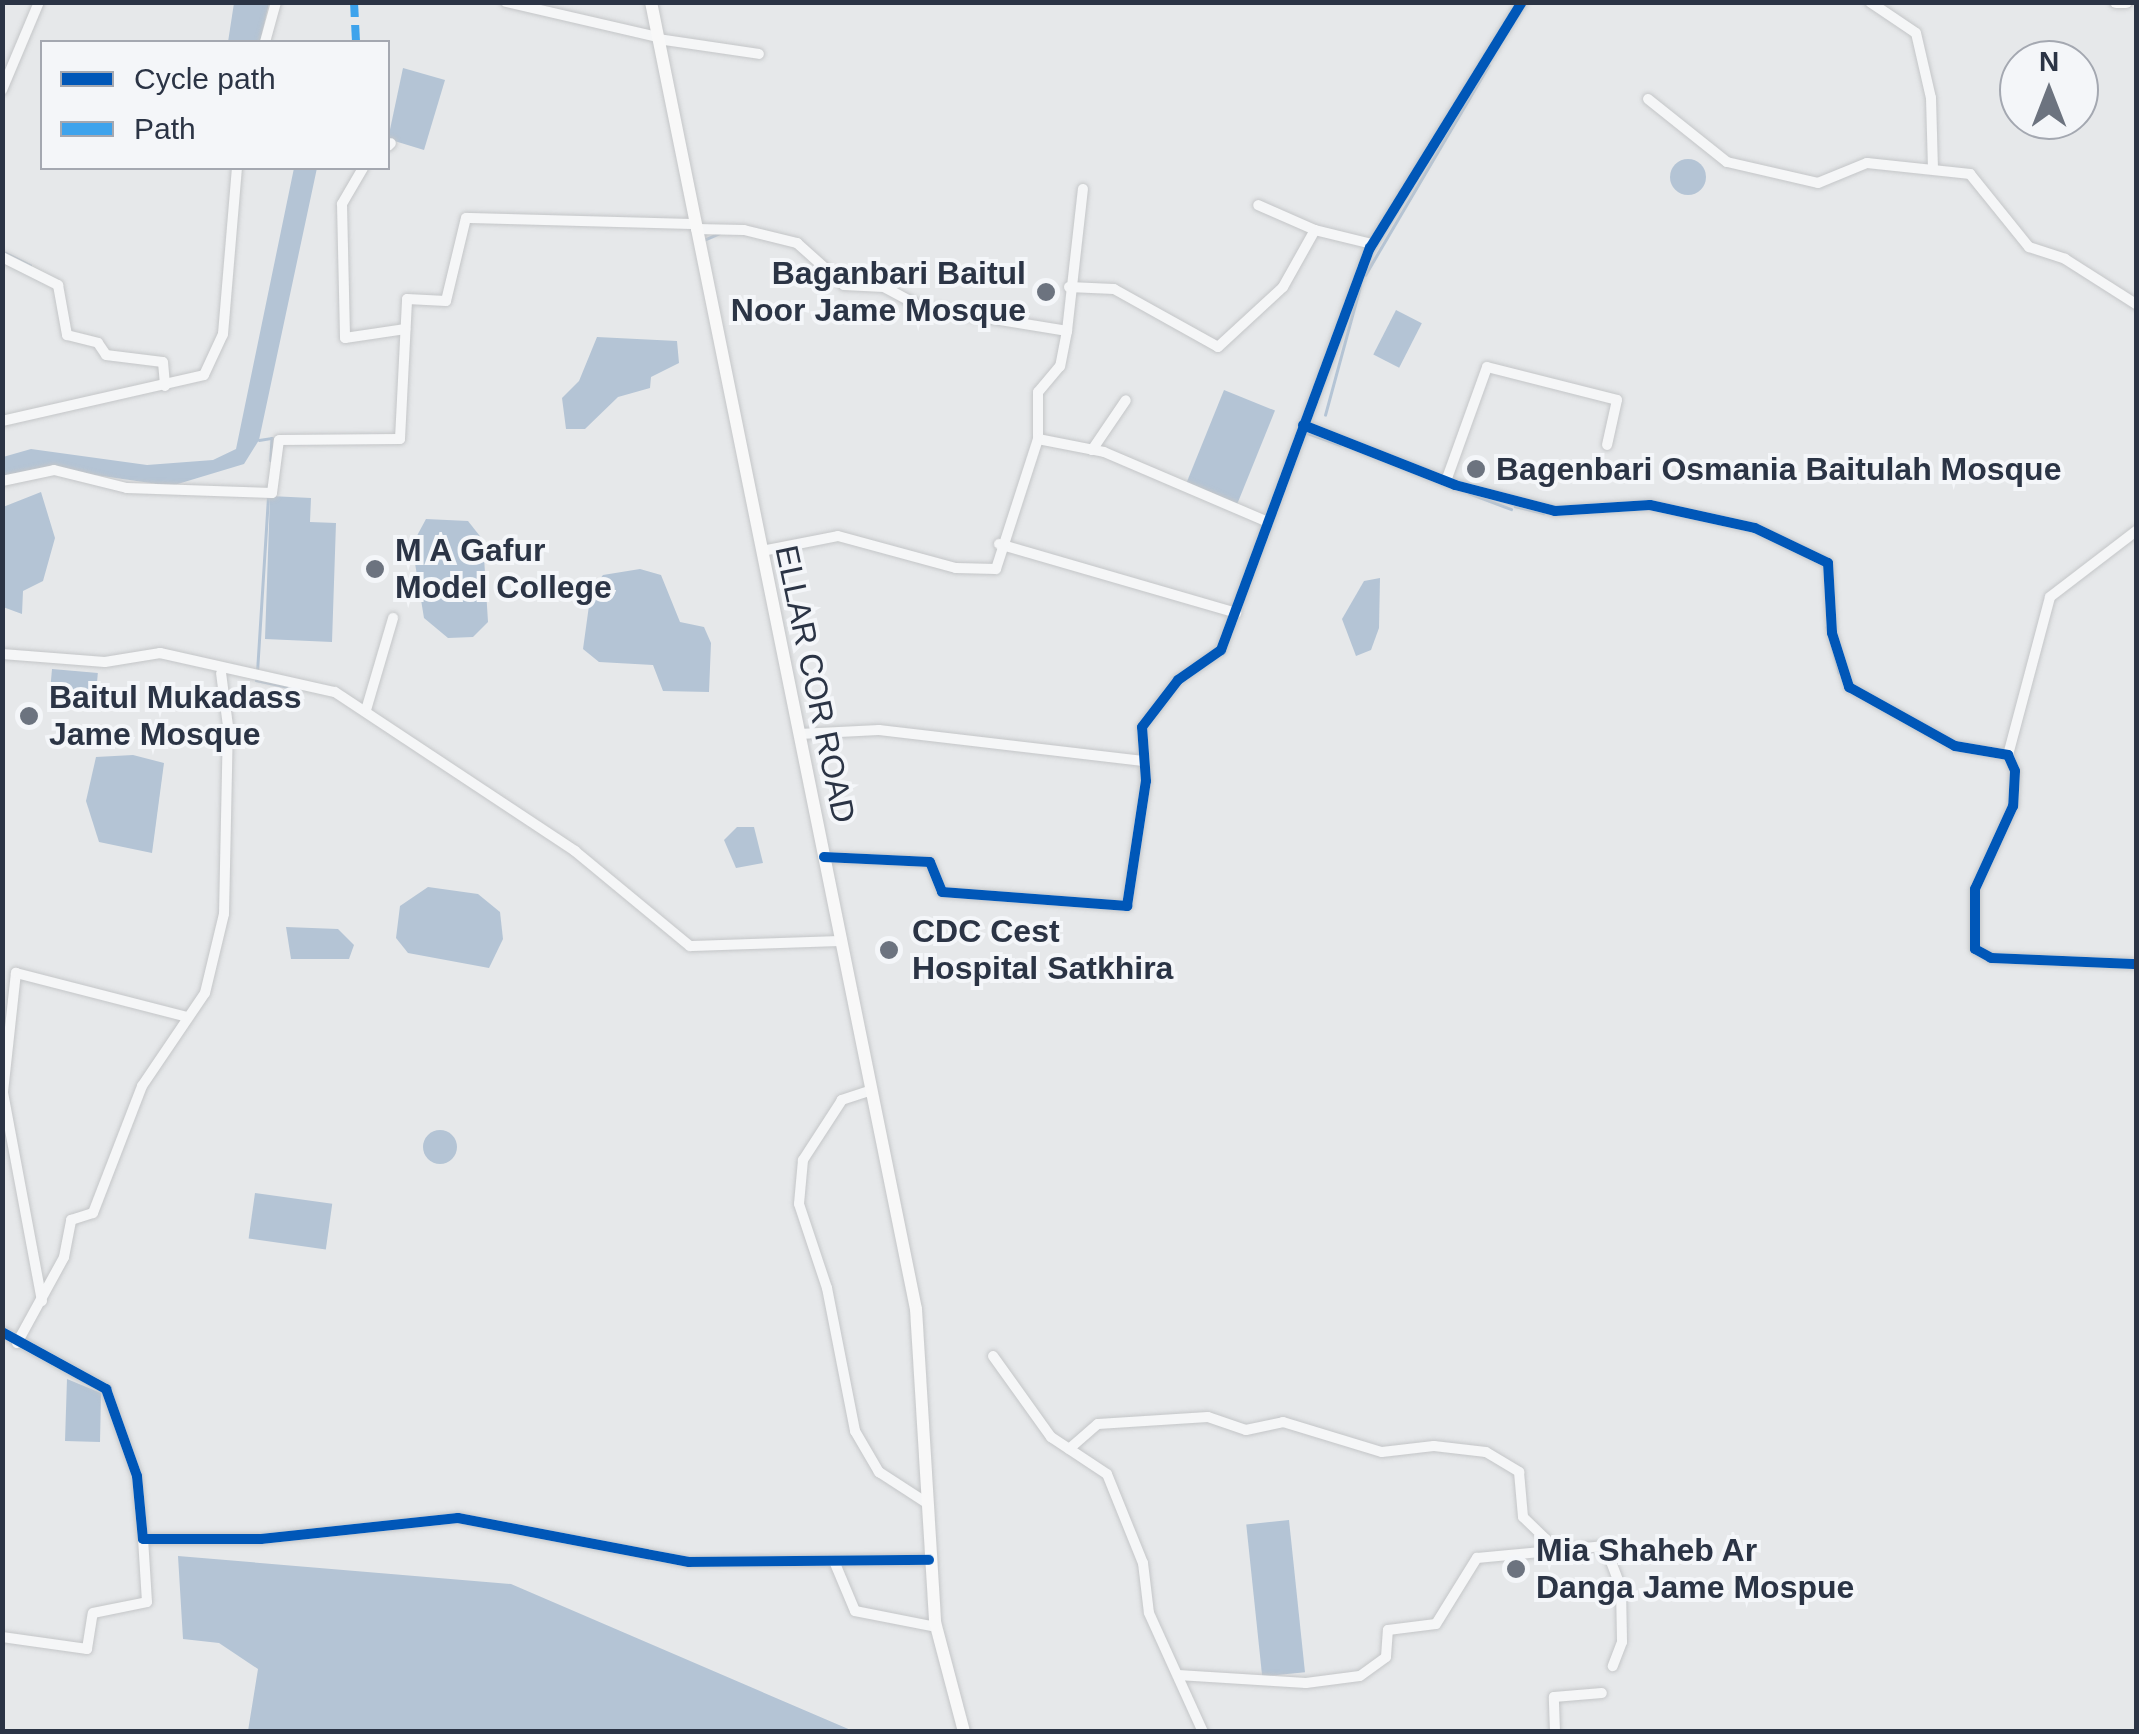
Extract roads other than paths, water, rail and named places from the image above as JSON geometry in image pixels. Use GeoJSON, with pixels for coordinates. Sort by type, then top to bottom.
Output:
{"type":"FeatureCollection","features":[{"type":"Feature","properties":{"kind":"main road","name":"ELLAR COR ROAD"},"geometry":{"type":"LineString","coordinates":[[651,2],[916,1308],[935,1622],[964,1732]]}},
{"type":"Feature","properties":{"kind":"main road"},"geometry":{"type":"LineString","coordinates":[[2116,2],[2126,2]]}},
{"type":"Feature","properties":{"kind":"street"},"geometry":{"type":"LineString","coordinates":[[2,90],[39,2]]}},
{"type":"Feature","properties":{"kind":"street"},"geometry":{"type":"LineString","coordinates":[[266,40],[276,2]]}},
{"type":"Feature","properties":{"kind":"street"},"geometry":{"type":"LineString","coordinates":[[506,2],[658,38],[759,54]]}},
{"type":"Feature","properties":{"kind":"street"},"geometry":{"type":"LineString","coordinates":[[824,857],[930,862],[942,892],[1128,906],[1143,761],[1142,727],[1178,680],[1222,650],[1302,424],[1372,244],[1522,2]]}},
{"type":"Feature","properties":{"kind":"street"},"geometry":{"type":"LineString","coordinates":[[1870,2],[1916,33],[1932,98],[1933,168]]}},
{"type":"Feature","properties":{"kind":"street"},"geometry":{"type":"LineString","coordinates":[[1648,99],[1727,162],[1818,183],[1867,163],[1970,174],[2030,247],[2065,258],[2136,304]]}},
{"type":"Feature","properties":{"kind":"street"},"geometry":{"type":"LineString","coordinates":[[2,421],[204,375],[220,344],[237,170]]}},
{"type":"Feature","properties":{"kind":"street"},"geometry":{"type":"LineString","coordinates":[[361,170],[342,204],[345,338],[404,329]]}},
{"type":"Feature","properties":{"kind":"street"},"geometry":{"type":"LineString","coordinates":[[762,551],[838,536],[982,572],[996,569],[999,544],[1038,439],[1038,392],[1060,366],[1083,189]]}},
{"type":"Feature","properties":{"kind":"street"},"geometry":{"type":"LineString","coordinates":[[1258,204],[1315,230],[1372,244]]}},
{"type":"Feature","properties":{"kind":"street"},"geometry":{"type":"LineString","coordinates":[[2,481],[54,470],[115,485],[272,492],[278,440],[400,440],[406,299],[446,301],[466,218],[744,230],[797,243],[844,285],[884,287],[921,307],[1067,330]]}},
{"type":"Feature","properties":{"kind":"street"},"geometry":{"type":"LineString","coordinates":[[1069,287],[1114,289],[1218,347],[1282,287],[1315,230]]}},
{"type":"Feature","properties":{"kind":"street"},"geometry":{"type":"LineString","coordinates":[[2,256],[58,285],[67,335],[98,343],[106,355],[164,362],[165,386]]}},
{"type":"Feature","properties":{"kind":"street"},"geometry":{"type":"LineString","coordinates":[[1446,481],[1487,367],[1617,400],[1607,444]]}},
{"type":"Feature","properties":{"kind":"street"},"geometry":{"type":"LineString","coordinates":[[1092,450],[1126,400]]}},
{"type":"Feature","properties":{"kind":"street"},"geometry":{"type":"LineString","coordinates":[[1302,424],[1446,481],[1554,511],[1650,505],[1790,543],[1828,562],[1832,634],[1849,687],[1954,746],[2008,755]]}},
{"type":"Feature","properties":{"kind":"street"},"geometry":{"type":"LineString","coordinates":[[1038,439],[1092,450],[1268,522]]}},
{"type":"Feature","properties":{"kind":"street"},"geometry":{"type":"LineString","coordinates":[[2136,531],[2050,597],[2008,755],[2013,806],[1975,888],[1975,950],[1991,958],[2136,964]]}},
{"type":"Feature","properties":{"kind":"street"},"geometry":{"type":"LineString","coordinates":[[999,544],[1236,614]]}},
{"type":"Feature","properties":{"kind":"street"},"geometry":{"type":"LineString","coordinates":[[366,710],[393,618]]}},
{"type":"Feature","properties":{"kind":"street"},"geometry":{"type":"LineString","coordinates":[[2,654],[104,662],[160,653],[221,672],[335,692],[575,851],[690,946],[842,941]]}},
{"type":"Feature","properties":{"kind":"street"},"geometry":{"type":"LineString","coordinates":[[18,1343],[42,1302],[72,1220],[93,1213],[142,1086],[205,993],[224,914],[228,726],[221,672]]}},
{"type":"Feature","properties":{"kind":"street"},"geometry":{"type":"LineString","coordinates":[[799,734],[879,730],[1143,761]]}},
{"type":"Feature","properties":{"kind":"street"},"geometry":{"type":"LineString","coordinates":[[42,1302],[3,1092],[16,973],[188,1017]]}},
{"type":"Feature","properties":{"kind":"street"},"geometry":{"type":"LineString","coordinates":[[872,1090],[842,1100],[802,1160],[798,1204],[826,1288],[855,1431],[878,1472],[927,1503]]}},
{"type":"Feature","properties":{"kind":"street"},"geometry":{"type":"LineString","coordinates":[[2,1332],[106,1389],[137,1476],[147,1602],[94,1613],[87,1649],[2,1637]]}},
{"type":"Feature","properties":{"kind":"street"},"geometry":{"type":"LineString","coordinates":[[993,1356],[1051,1437],[1107,1474],[1143,1563],[1149,1612],[1203,1732]]}},
{"type":"Feature","properties":{"kind":"street"},"geometry":{"type":"LineString","coordinates":[[1069,1448],[1098,1424],[1208,1418],[1246,1430],[1284,1422],[1382,1452],[1434,1446],[1486,1452],[1519,1472],[1523,1517],[1546,1539],[1548,1554]]}},
{"type":"Feature","properties":{"kind":"street"},"geometry":{"type":"LineString","coordinates":[[143,1539],[325,1533],[458,1518],[689,1562],[929,1560]]}},
{"type":"Feature","properties":{"kind":"street"},"geometry":{"type":"LineString","coordinates":[[1178,1675],[1306,1683],[1360,1676],[1386,1656],[1388,1630],[1436,1624],[1478,1558],[1605,1546],[1622,1588],[1622,1642],[1614,1666]]}},
{"type":"Feature","properties":{"kind":"street"},"geometry":{"type":"LineString","coordinates":[[834,1561],[855,1611],[931,1626]]}},
{"type":"Feature","properties":{"kind":"street"},"geometry":{"type":"LineString","coordinates":[[1554,1732],[1554,1697],[1602,1693]]}},
{"type":"Feature","properties":{"kind":"water"},"geometry":{"type":"Polygon","coordinates":[[[234,3],[269,3],[260,40],[228,40],[234,3]]]}},
{"type":"Feature","properties":{"kind":"water"},"geometry":{"type":"Polygon","coordinates":[[[403,68],[445,80],[424,150],[390,140],[403,68]]]}},
{"type":"Feature","properties":{"kind":"water"},"geometry":{"type":"Polygon","coordinates":[[[1688,159],[1700,165],[1706,177],[1700,189],[1688,195],[1676,189],[1670,177],[1676,165],[1688,159]]]}},
{"type":"Feature","properties":{"kind":"water"},"geometry":{"type":"Polygon","coordinates":[[[294,170],[317,170],[259,440],[244,464],[171,486],[54,469],[3,478],[3,457],[31,449],[147,465],[213,460],[236,449],[294,170]]]}},
{"type":"Feature","properties":{"kind":"water"},"geometry":{"type":"Polygon","coordinates":[[[1396,310],[1422,323],[1399,368],[1373,355],[1396,310]]]}},
{"type":"Feature","properties":{"kind":"water"},"geometry":{"type":"Polygon","coordinates":[[[597,337],[677,341],[679,363],[651,377],[650,388],[618,397],[585,429],[566,429],[562,398],[579,381],[597,337]]]}},
{"type":"Feature","properties":{"kind":"water"},"geometry":{"type":"Polygon","coordinates":[[[1224,390],[1275,411],[1236,506],[1185,485],[1224,390]]]}},
{"type":"Feature","properties":{"kind":"water"},"geometry":{"type":"Polygon","coordinates":[[[41,492],[55,538],[43,581],[23,591],[22,614],[3,607],[3,507],[41,492]]]}},
{"type":"Feature","properties":{"kind":"water"},"geometry":{"type":"Polygon","coordinates":[[[270,496],[311,498],[310,522],[336,523],[332,642],[265,639],[270,496]]]}},
{"type":"Feature","properties":{"kind":"water"},"geometry":{"type":"Polygon","coordinates":[[[426,519],[468,521],[483,540],[488,622],[473,637],[448,638],[424,618],[412,545],[426,519]]]}},
{"type":"Feature","properties":{"kind":"water"},"geometry":{"type":"Polygon","coordinates":[[[640,569],[661,575],[680,622],[704,627],[711,643],[709,692],[663,691],[653,665],[599,662],[583,649],[591,591],[603,575],[640,569]]]}},
{"type":"Feature","properties":{"kind":"water"},"geometry":{"type":"Polygon","coordinates":[[[1380,578],[1379,628],[1371,650],[1356,656],[1342,619],[1364,581],[1380,578]]]}},
{"type":"Feature","properties":{"kind":"water"},"geometry":{"type":"Polygon","coordinates":[[[52,669],[98,673],[96,699],[50,695],[52,669]]]}},
{"type":"Feature","properties":{"kind":"water"},"geometry":{"type":"Polygon","coordinates":[[[133,755],[164,763],[152,853],[99,842],[86,801],[96,757],[133,755]]]}},
{"type":"Feature","properties":{"kind":"water"},"geometry":{"type":"Polygon","coordinates":[[[737,827],[754,827],[763,863],[736,868],[724,840],[737,827]]]}},
{"type":"Feature","properties":{"kind":"water"},"geometry":{"type":"Polygon","coordinates":[[[428,887],[478,894],[500,912],[503,939],[489,968],[408,953],[396,938],[400,906],[428,887]]]}},
{"type":"Feature","properties":{"kind":"water"},"geometry":{"type":"Polygon","coordinates":[[[286,927],[338,929],[354,945],[349,959],[291,959],[286,927]]]}},
{"type":"Feature","properties":{"kind":"water"},"geometry":{"type":"Polygon","coordinates":[[[440,1130],[452,1135],[457,1147],[452,1159],[440,1164],[428,1159],[423,1147],[428,1135],[440,1130]]]}},
{"type":"Feature","properties":{"kind":"water"},"geometry":{"type":"Polygon","coordinates":[[[255,1193],[332,1204],[326,1249],[249,1239],[255,1193]]]}},
{"type":"Feature","properties":{"kind":"water"},"geometry":{"type":"Polygon","coordinates":[[[67,1379],[101,1393],[100,1442],[65,1441],[67,1379]]]}},
{"type":"Feature","properties":{"kind":"water"},"geometry":{"type":"Polygon","coordinates":[[[1289,1520],[1305,1672],[1262,1677],[1246,1524],[1289,1520]]]}},
{"type":"Feature","properties":{"kind":"water"},"geometry":{"type":"Polygon","coordinates":[[[178,1556],[511,1584],[853,1731],[248,1731],[258,1669],[219,1643],[183,1639],[178,1556]]]}},
{"type":"Feature","properties":{"kind":"waterway"},"geometry":{"type":"LineString","coordinates":[[1365,275],[1488,66]]}},
{"type":"Feature","properties":{"kind":"waterway"},"geometry":{"type":"LineString","coordinates":[[704,240],[720,233]]}},
{"type":"Feature","properties":{"kind":"waterway"},"geometry":{"type":"LineString","coordinates":[[6,253],[30,265]]}},
{"type":"Feature","properties":{"kind":"waterway"},"geometry":{"type":"LineString","coordinates":[[1325,415],[1360,286]]}},
{"type":"Feature","properties":{"kind":"waterway"},"geometry":{"type":"LineString","coordinates":[[1305,432],[1340,445]]}},
{"type":"Feature","properties":{"kind":"waterway"},"geometry":{"type":"LineString","coordinates":[[259,440],[272,438],[271,460]]}},
{"type":"Feature","properties":{"kind":"waterway"},"geometry":{"type":"LineString","coordinates":[[1469,493],[1511,509]]}},
{"type":"Feature","properties":{"kind":"waterway"},"geometry":{"type":"LineString","coordinates":[[257,672],[268,497]]}},
{"type":"Feature","properties":{"kind":"waterway"},"geometry":{"type":"LineString","coordinates":[[1515,506],[1543,513]]}},
{"type":"Feature","properties":{"kind":"waterway"},"geometry":{"type":"LineString","coordinates":[[1827,627],[1839,672]]}},
{"type":"Feature","properties":{"kind":"waterway"},"geometry":{"type":"LineString","coordinates":[[256,680],[295,688]]}},
{"type":"Feature","properties":{"kind":"place","name":"Baganbari Baitul Noor Jame Mosque"},"geometry":{"type":"Point","coordinates":[1046,292]}},
{"type":"Feature","properties":{"kind":"place","name":"Bagenbari Osmania Baitulah Mosque"},"geometry":{"type":"Point","coordinates":[1476,469]}},
{"type":"Feature","properties":{"kind":"place","name":"M A Gafur Model College"},"geometry":{"type":"Point","coordinates":[375,569]}},
{"type":"Feature","properties":{"kind":"place","name":"Baitul Mukadass Jame Mosque"},"geometry":{"type":"Point","coordinates":[29,716]}},
{"type":"Feature","properties":{"kind":"place","name":"CDC Cest Hospital Satkhira"},"geometry":{"type":"Point","coordinates":[889,950]}},
{"type":"Feature","properties":{"kind":"place","name":"Mia Shaheb Ar Danga Jame Mospue"},"geometry":{"type":"Point","coordinates":[1516,1569]}}]}
